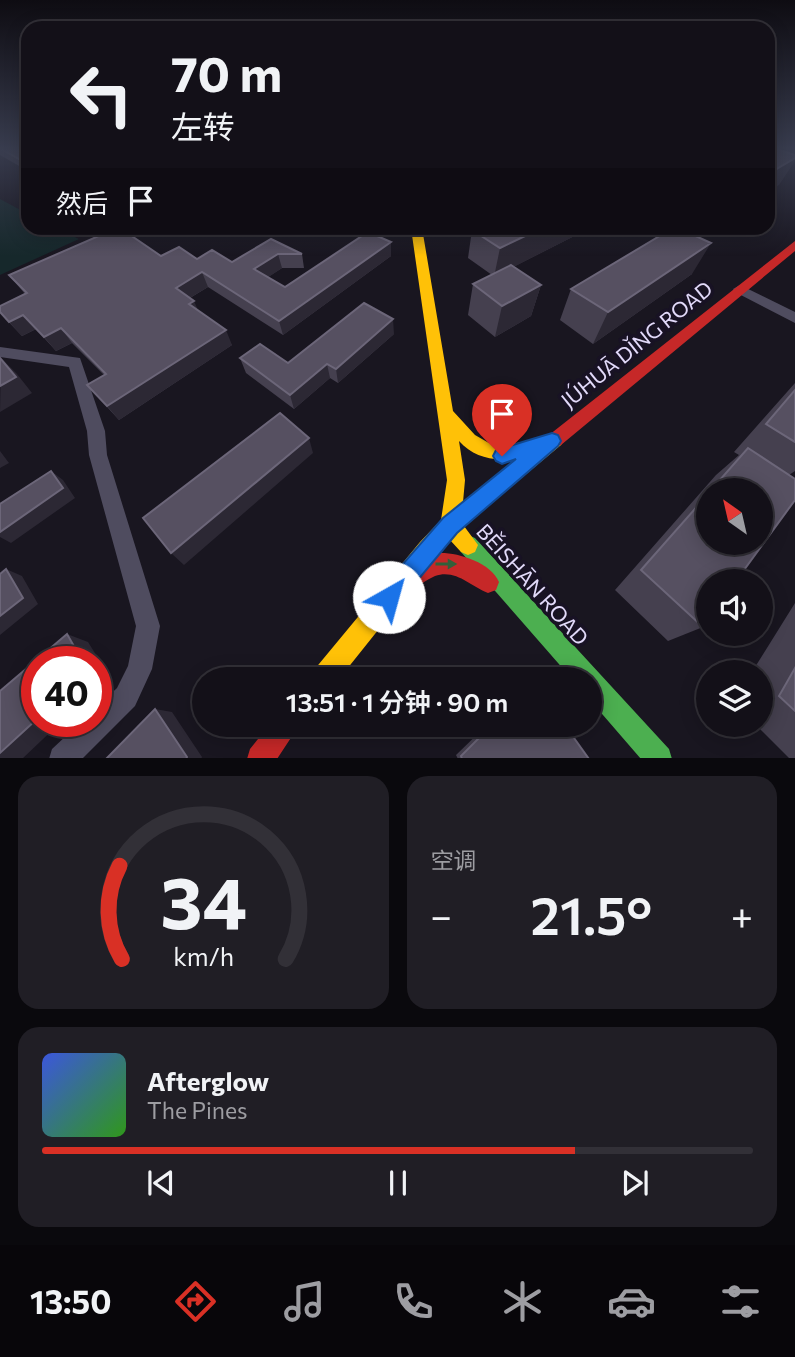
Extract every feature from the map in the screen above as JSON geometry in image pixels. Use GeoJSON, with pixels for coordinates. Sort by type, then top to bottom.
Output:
{"type":"FeatureCollection","features":[{"type":"Feature","properties":{"kind":"street","name":"BĚISHĀN ROAD"},"geometry":{"type":"LineString","coordinates":[[418,235],[456,480],[450,526],[577,667]]}},
{"type":"Feature","properties":{"kind":"street","name":"JÚHUĀ DǏNG ROAD"},"geometry":{"type":"LineString","coordinates":[[389,597],[450,526],[795,245]]}},
{"type":"Feature","properties":{"kind":"street"},"geometry":{"type":"LineString","coordinates":[[740,289],[795,318]]}},
{"type":"Feature","properties":{"kind":"street"},"geometry":{"type":"LineString","coordinates":[[0,352],[75,362],[96,431],[98,455],[148,626],[140,669],[126,697],[62,758]]}},
{"type":"Feature","properties":{"kind":"street"},"geometry":{"type":"LineString","coordinates":[[446,412],[465,441],[481,451],[502,456],[552,441]]}},
{"type":"Feature","properties":{"kind":"street"},"geometry":{"type":"LineString","coordinates":[[334,667],[389,597],[428,565],[466,565],[526,610]]}},
{"type":"Feature","properties":{"kind":"street","name":"BĚISHĀN ROAD"},"geometry":{"type":"LineString","coordinates":[[602,694],[659,758]]}},
{"type":"Feature","properties":{"kind":"street"},"geometry":{"type":"LineString","coordinates":[[260,758],[277,737]]}},
{"type":"Feature","properties":{"kind":"shaded area"},"geometry":{"type":"Polygon","coordinates":[[[0,199],[21,210],[21,235],[70,235],[79,239],[0,275],[0,199]]]}},
{"type":"Feature","properties":{"kind":"building"},"geometry":{"type":"Polygon","coordinates":[[[101,235],[130,235],[161,256],[179,247],[197,259],[212,250],[232,262],[271,239],[302,254],[278,254],[254,269],[285,287],[363,235],[375,235],[391,242],[279,321],[202,272],[176,288],[194,301],[189,304],[226,330],[107,406],[87,385],[106,374],[61,328],[44,337],[23,315],[9,322],[0,312],[0,306],[27,293],[9,275],[101,235]]]}},
{"type":"Feature","properties":{"kind":"building"},"geometry":{"type":"Polygon","coordinates":[[[480,235],[527,235],[500,248],[480,235]]]}},
{"type":"Feature","properties":{"kind":"building"},"geometry":{"type":"Polygon","coordinates":[[[661,235],[693,235],[711,243],[608,312],[571,289],[661,235]]]}},
{"type":"Feature","properties":{"kind":"building"},"geometry":{"type":"Polygon","coordinates":[[[511,265],[541,285],[502,306],[473,284],[511,265]]]}},
{"type":"Feature","properties":{"kind":"building"},"geometry":{"type":"Polygon","coordinates":[[[364,303],[393,319],[336,369],[327,364],[290,395],[240,358],[260,344],[288,363],[364,303]]]}},
{"type":"Feature","properties":{"kind":"building"},"geometry":{"type":"Polygon","coordinates":[[[0,358],[16,377],[0,386],[0,358]]]}},
{"type":"Feature","properties":{"kind":"building"},"geometry":{"type":"Polygon","coordinates":[[[795,390],[795,442],[766,424],[795,390]]]}},
{"type":"Feature","properties":{"kind":"building"},"geometry":{"type":"Polygon","coordinates":[[[280,413],[309,438],[171,553],[143,518],[280,413]]]}},
{"type":"Feature","properties":{"kind":"building"},"geometry":{"type":"Polygon","coordinates":[[[748,448],[795,479],[795,500],[774,529],[774,478],[722,478],[748,448]]]}},
{"type":"Feature","properties":{"kind":"building"},"geometry":{"type":"Polygon","coordinates":[[[51,471],[63,488],[0,532],[0,504],[51,471]]]}},
{"type":"Feature","properties":{"kind":"building"},"geometry":{"type":"Polygon","coordinates":[[[696,508],[696,555],[755,555],[745,569],[696,569],[696,621],[641,570],[696,508]]]}},
{"type":"Feature","properties":{"kind":"building"},"geometry":{"type":"Polygon","coordinates":[[[6,569],[23,598],[0,616],[0,574],[6,569]]]}},
{"type":"Feature","properties":{"kind":"building"},"geometry":{"type":"Polygon","coordinates":[[[67,634],[74,646],[53,646],[67,634]]]}},
{"type":"Feature","properties":{"kind":"building"},"geometry":{"type":"Polygon","coordinates":[[[795,668],[795,711],[779,696],[795,668]]]}},
{"type":"Feature","properties":{"kind":"building"},"geometry":{"type":"Polygon","coordinates":[[[21,673],[21,734],[0,753],[0,691],[21,673]]]}},
{"type":"Feature","properties":{"kind":"building"},"geometry":{"type":"Polygon","coordinates":[[[155,709],[187,757],[186,758],[107,758],[155,709]]]}},
{"type":"Feature","properties":{"kind":"building"},"geometry":{"type":"Polygon","coordinates":[[[480,737],[573,737],[588,758],[462,758],[480,737]]]}},
{"type":"Feature","properties":{"kind":"traffic: fast"},"geometry":{"type":"LineString","coordinates":[[468,545],[577,667]]}},
{"type":"Feature","properties":{"kind":"traffic: fast"},"geometry":{"type":"LineString","coordinates":[[602,695],[658,758]]}},
{"type":"Feature","properties":{"kind":"traffic: slow"},"geometry":{"type":"LineString","coordinates":[[417,235],[456,480],[450,525],[468,545]]}},
{"type":"Feature","properties":{"kind":"traffic: slow"},"geometry":{"type":"LineString","coordinates":[[448,416],[469,440],[489,451],[511,451],[542,444]]}},
{"type":"Feature","properties":{"kind":"traffic: slow"},"geometry":{"type":"LineString","coordinates":[[333,667],[427,549],[450,525],[555,440]]}},
{"type":"Feature","properties":{"kind":"traffic: jam"},"geometry":{"type":"LineString","coordinates":[[555,440],[795,245]]}},
{"type":"Feature","properties":{"kind":"traffic: jam"},"geometry":{"type":"LineString","coordinates":[[410,579],[431,567],[449,564],[467,569],[488,582]]}},
{"type":"Feature","properties":{"kind":"traffic: jam"},"geometry":{"type":"LineString","coordinates":[[261,758],[277,737]]}},
{"type":"Feature","properties":{"kind":"route"},"geometry":{"type":"LineString","coordinates":[[389,597],[427,549],[450,526],[552,441],[502,456]]}}]}
